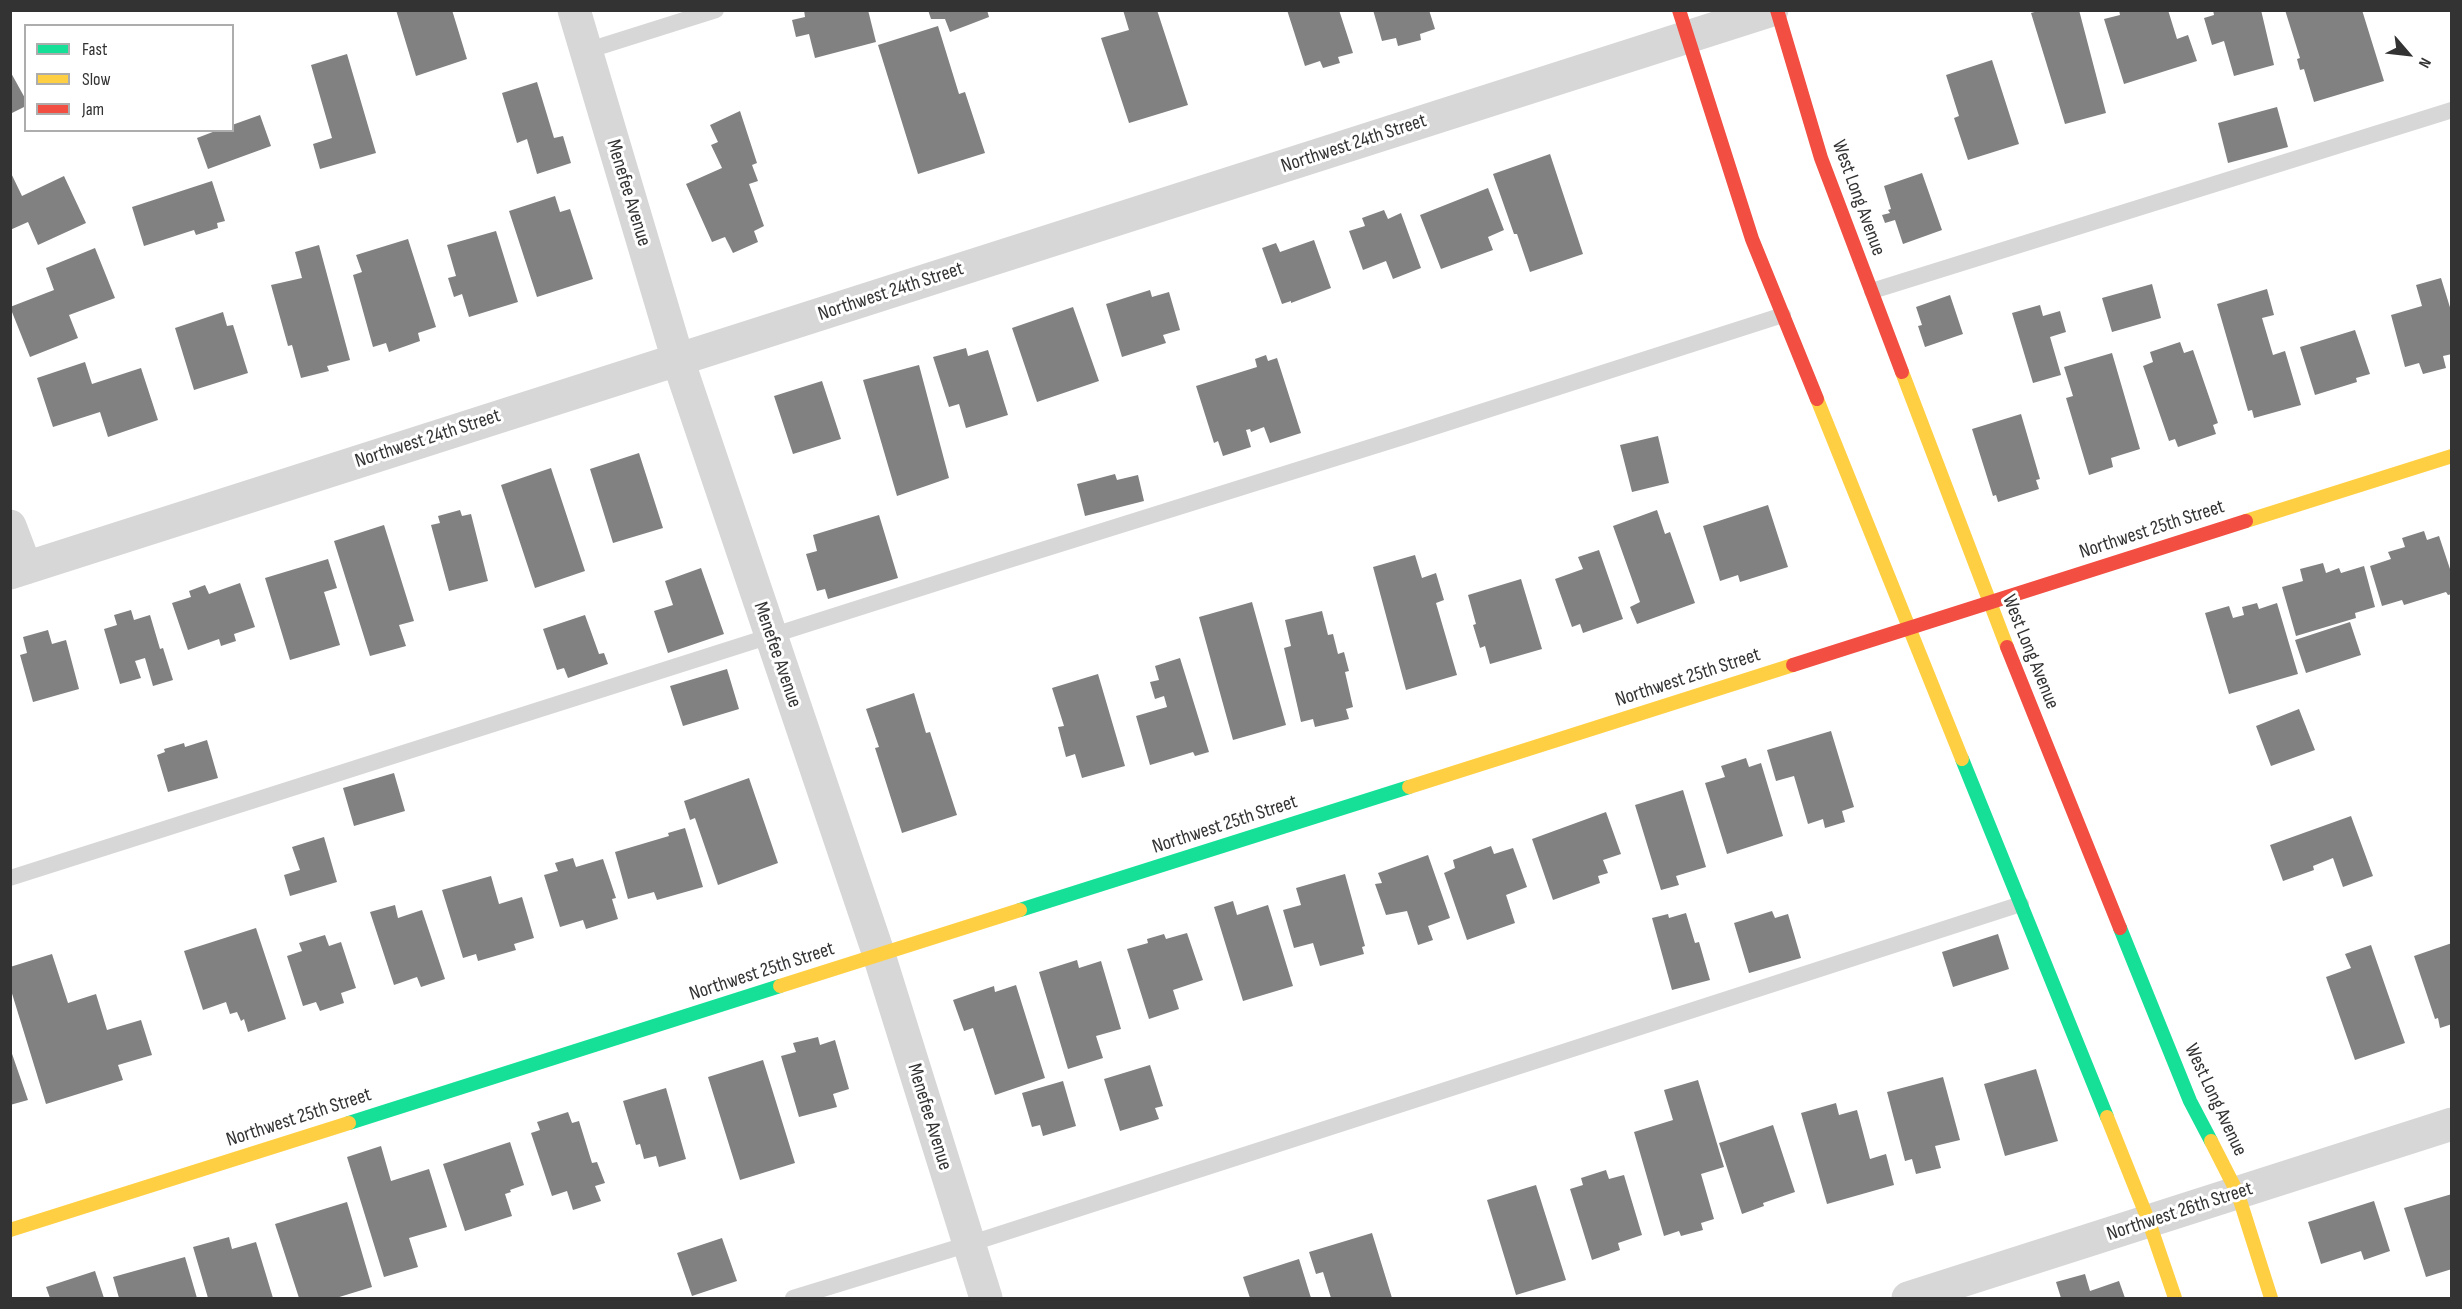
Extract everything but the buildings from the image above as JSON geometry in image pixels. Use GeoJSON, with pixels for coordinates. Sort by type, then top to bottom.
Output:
{"type":"FeatureCollection","features":[{"type":"Feature","properties":{"kind":"main road","name":"West Long Avenue"},"geometry":{"type":"LineString","coordinates":[[1774,10],[1821,158],[1989,602],[2190,1101],[2238,1194],[2271,1299]]}},
{"type":"Feature","properties":{"kind":"main road"},"geometry":{"type":"LineString","coordinates":[[1684,24],[1752,239],[2149,1222],[2175,1299]]}},
{"type":"Feature","properties":{"kind":"main road","name":"Northwest 25th Street"},"geometry":{"type":"LineString","coordinates":[[10,1230],[2451,456]]}},
{"type":"Feature","properties":{"kind":"street","name":"Menefee Avenue"},"geometry":{"type":"LineString","coordinates":[[574,10],[678,360],[879,955],[986,1299]]}},
{"type":"Feature","properties":{"kind":"street","name":"Northwest 24th Street"},"geometry":{"type":"LineString","coordinates":[[18,570],[678,360],[1684,24],[1774,10]]}},
{"type":"Feature","properties":{"kind":"street"},"geometry":{"type":"LineString","coordinates":[[10,526],[18,570]]}},
{"type":"Feature","properties":{"kind":"street","name":"Northwest 26th Street"},"geometry":{"type":"LineString","coordinates":[[1908,1299],[2451,1124]]}},
{"type":"Feature","properties":{"kind":"lane"},"geometry":{"type":"LineString","coordinates":[[586,51],[716,10]]}},
{"type":"Feature","properties":{"kind":"lane"},"geometry":{"type":"LineString","coordinates":[[1872,291],[2451,110]]}},
{"type":"Feature","properties":{"kind":"lane"},"geometry":{"type":"LineString","coordinates":[[10,878],[1783,315]]}},
{"type":"Feature","properties":{"kind":"lane"},"geometry":{"type":"LineString","coordinates":[[793,1299],[2021,904]]}},
{"type":"Feature","properties":{"kind":"traffic: fast"},"geometry":{"type":"LineString","coordinates":[[1962,759],[2107,1117]]}},
{"type":"Feature","properties":{"kind":"traffic: fast"},"geometry":{"type":"LineString","coordinates":[[1020,910],[1409,787]]}},
{"type":"Feature","properties":{"kind":"traffic: fast"},"geometry":{"type":"LineString","coordinates":[[2120,928],[2190,1101],[2211,1141]]}},
{"type":"Feature","properties":{"kind":"traffic: fast"},"geometry":{"type":"LineString","coordinates":[[349,1123],[780,986]]}},
{"type":"Feature","properties":{"kind":"traffic: slow"},"geometry":{"type":"LineString","coordinates":[[1902,372],[2007,647]]}},
{"type":"Feature","properties":{"kind":"traffic: slow"},"geometry":{"type":"LineString","coordinates":[[1817,399],[1962,759]]}},
{"type":"Feature","properties":{"kind":"traffic: slow"},"geometry":{"type":"LineString","coordinates":[[2246,521],[2452,456]]}},
{"type":"Feature","properties":{"kind":"traffic: slow"},"geometry":{"type":"LineString","coordinates":[[1409,787],[1793,665]]}},
{"type":"Feature","properties":{"kind":"traffic: slow"},"geometry":{"type":"LineString","coordinates":[[780,986],[1020,910]]}},
{"type":"Feature","properties":{"kind":"traffic: slow"},"geometry":{"type":"LineString","coordinates":[[2107,1117],[2149,1222],[2175,1298]]}},
{"type":"Feature","properties":{"kind":"traffic: slow"},"geometry":{"type":"LineString","coordinates":[[10,1230],[349,1123]]}},
{"type":"Feature","properties":{"kind":"traffic: slow"},"geometry":{"type":"LineString","coordinates":[[2211,1141],[2238,1194],[2271,1298]]}},
{"type":"Feature","properties":{"kind":"traffic: jam"},"geometry":{"type":"LineString","coordinates":[[1679,10],[1752,239],[1817,399]]}},
{"type":"Feature","properties":{"kind":"traffic: jam"},"geometry":{"type":"LineString","coordinates":[[1777,10],[1821,158],[1902,372]]}},
{"type":"Feature","properties":{"kind":"traffic: jam"},"geometry":{"type":"LineString","coordinates":[[1793,665],[2246,521]]}},
{"type":"Feature","properties":{"kind":"traffic: jam"},"geometry":{"type":"LineString","coordinates":[[2007,647],[2120,928]]}}]}
